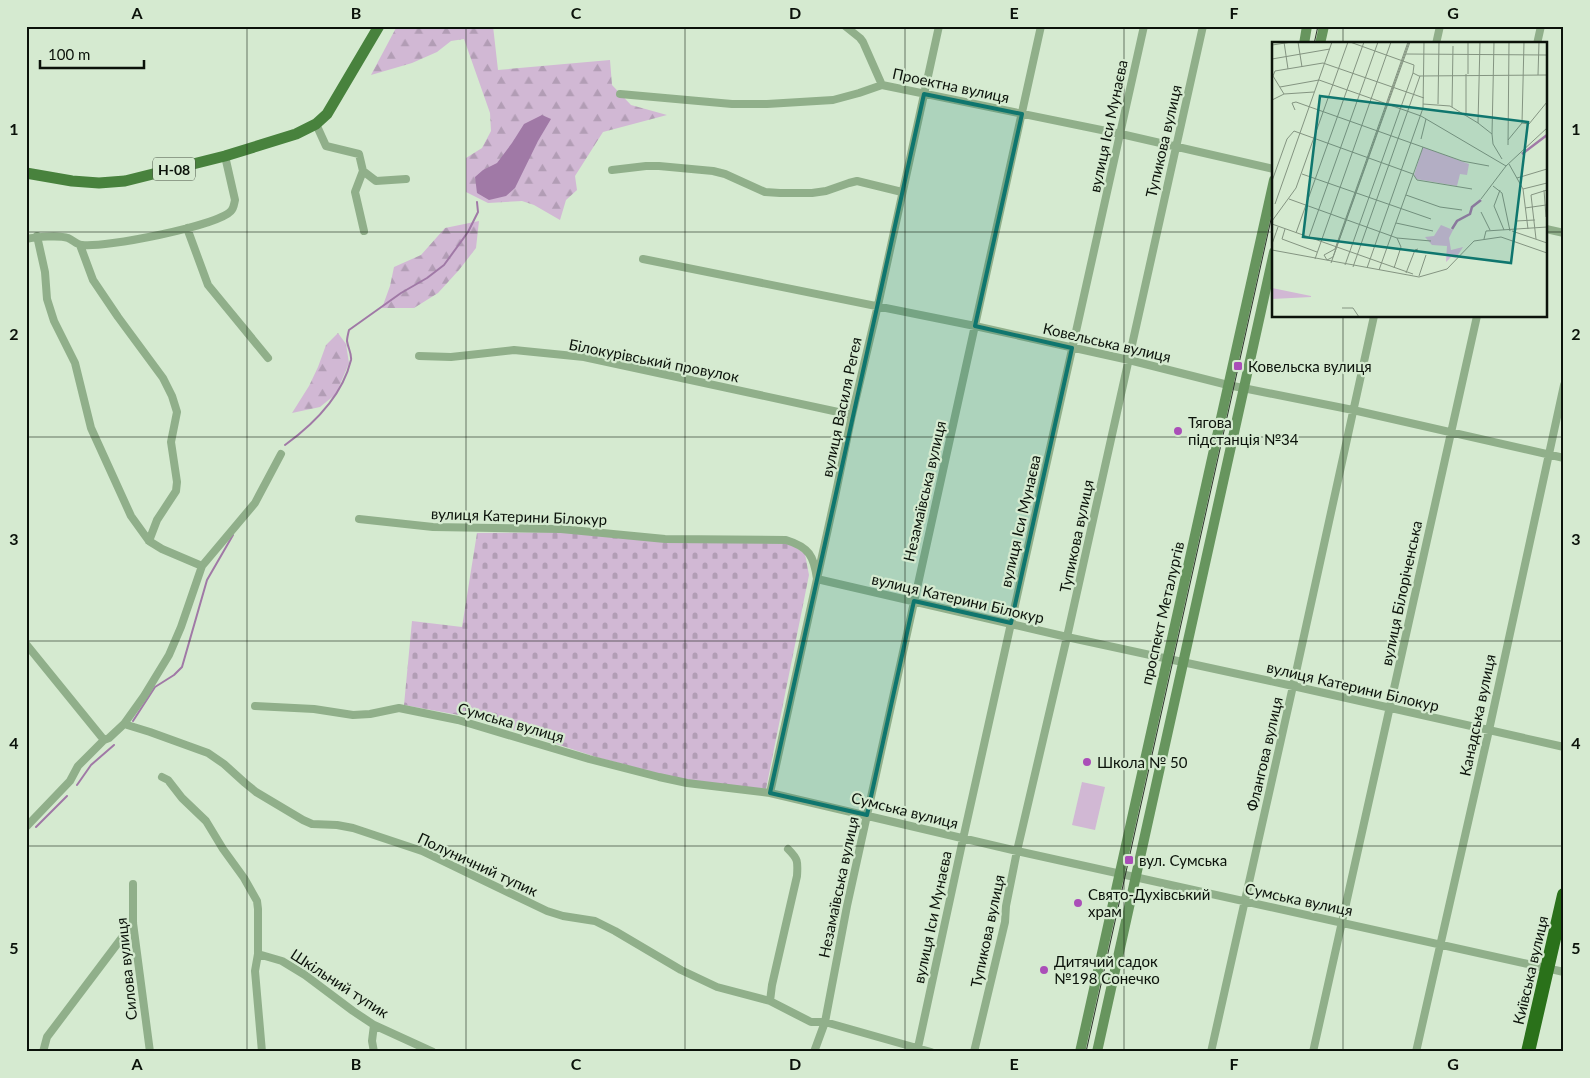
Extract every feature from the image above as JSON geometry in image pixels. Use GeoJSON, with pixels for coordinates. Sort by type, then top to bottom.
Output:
{"type":"FeatureCollection","features":[{"type":"Feature","properties":{"kind":"highway","name":"Київська вулиця"},"geometry":{"type":"LineString","coordinates":[[1528,1052],[1564,895]]}},
{"type":"Feature","properties":{"kind":"main road","name":"Н-08"},"geometry":{"type":"LineString","coordinates":[[26,173],[72,181],[112,183],[142,178],[225,156],[296,134],[316,124],[327,114],[379,26]]}},
{"type":"Feature","properties":{"kind":"main road"},"geometry":{"type":"LineString","coordinates":[[1304,42],[1307,26]]}},
{"type":"Feature","properties":{"kind":"main road"},"geometry":{"type":"LineString","coordinates":[[1320,42],[1324,26]]}},
{"type":"Feature","properties":{"kind":"main road","name":"проспект Металургів"},"geometry":{"type":"LineString","coordinates":[[1080,1052],[1272,189]]}},
{"type":"Feature","properties":{"kind":"main road","name":"проспект Металургів"},"geometry":{"type":"LineString","coordinates":[[1097,1052],[1272,261]]}},
{"type":"Feature","properties":{"kind":"street"},"geometry":{"type":"LineString","coordinates":[[845,26],[863,42],[882,85]]}},
{"type":"Feature","properties":{"kind":"street","name":"вулиця Василя Регея"},"geometry":{"type":"LineString","coordinates":[[770,793],[939,26]]}},
{"type":"Feature","properties":{"kind":"street","name":"Незамаївська вулиця"},"geometry":{"type":"LineString","coordinates":[[814,1052],[825,1022],[847,906],[1041,26]]}},
{"type":"Feature","properties":{"kind":"street","name":"вулиця Іси Мунаєва"},"geometry":{"type":"LineString","coordinates":[[918,1050],[963,839],[1144,26]]}},
{"type":"Feature","properties":{"kind":"street","name":"Тупикова вулиця"},"geometry":{"type":"LineString","coordinates":[[974,1052],[1005,922],[1006,906],[1017,851],[1067,637],[1203,26]]}},
{"type":"Feature","properties":{"kind":"street"},"geometry":{"type":"LineString","coordinates":[[1436,42],[1440,26]]}},
{"type":"Feature","properties":{"kind":"street"},"geometry":{"type":"LineString","coordinates":[[1537,42],[1541,26]]}},
{"type":"Feature","properties":{"kind":"street","name":"Проектна вулиця"},"geometry":{"type":"LineString","coordinates":[[620,94],[732,104],[767,104],[833,100],[882,85],[1120,134],[1272,169]]}},
{"type":"Feature","properties":{"kind":"street"},"geometry":{"type":"LineString","coordinates":[[316,124],[326,146],[359,154],[363,171],[355,192],[364,231]]}},
{"type":"Feature","properties":{"kind":"street"},"geometry":{"type":"LineString","coordinates":[[26,239],[37,236],[68,238],[80,245],[117,243],[188,228],[225,216],[234,208],[234,192],[225,156]]}},
{"type":"Feature","properties":{"kind":"street"},"geometry":{"type":"LineString","coordinates":[[612,170],[659,166],[712,172],[725,174],[765,192],[812,193],[826,191],[857,181],[902,192]]}},
{"type":"Feature","properties":{"kind":"street"},"geometry":{"type":"LineString","coordinates":[[363,171],[376,180],[406,180]]}},
{"type":"Feature","properties":{"kind":"street"},"geometry":{"type":"LineString","coordinates":[[188,228],[208,285],[268,358]]}},
{"type":"Feature","properties":{"kind":"street"},"geometry":{"type":"LineString","coordinates":[[1548,229],[1564,233]]}},
{"type":"Feature","properties":{"kind":"street"},"geometry":{"type":"LineString","coordinates":[[37,236],[45,272],[48,299],[54,321],[75,363],[91,428],[131,516],[149,541],[162,549],[202,566]]}},
{"type":"Feature","properties":{"kind":"street"},"geometry":{"type":"LineString","coordinates":[[80,245],[93,280],[163,378],[178,412],[171,442],[177,482],[176,491],[157,520],[149,541]]}},
{"type":"Feature","properties":{"kind":"street","name":"Ковельська вулиця"},"geometry":{"type":"LineString","coordinates":[[643,259],[878,305],[1564,458]]}},
{"type":"Feature","properties":{"kind":"street","name":"Флангова вулиця"},"geometry":{"type":"LineString","coordinates":[[1211,1052],[1294,686],[1374,318]]}},
{"type":"Feature","properties":{"kind":"street","name":"вулиця Білоріченська"},"geometry":{"type":"LineString","coordinates":[[1313,1052],[1476,318]]}},
{"type":"Feature","properties":{"kind":"street","name":"Білокурівський провулок"},"geometry":{"type":"LineString","coordinates":[[419,356],[451,356],[514,350],[584,357],[852,415]]}},
{"type":"Feature","properties":{"kind":"street","name":"Канадська вулиця"},"geometry":{"type":"LineString","coordinates":[[1416,1052],[1489,730],[1564,384]]}},
{"type":"Feature","properties":{"kind":"street"},"geometry":{"type":"LineString","coordinates":[[26,827],[70,781],[78,766],[104,740],[109,738],[124,724],[144,696],[168,655],[181,627],[202,566],[255,503],[281,454]]}},
{"type":"Feature","properties":{"kind":"street","name":"вулиця Катерини Білокур"},"geometry":{"type":"LineString","coordinates":[[360,519],[433,527],[561,529],[665,539],[786,540],[797,544],[812,557],[817,579],[1067,637],[1564,747]]}},
{"type":"Feature","properties":{"kind":"street"},"geometry":{"type":"LineString","coordinates":[[28,648],[104,740]]}},
{"type":"Feature","properties":{"kind":"street","name":"Сумська вулиця"},"geometry":{"type":"LineString","coordinates":[[255,706],[314,708],[353,715],[370,714],[399,708],[458,720],[589,759],[659,777],[696,784],[770,793],[963,839],[1564,972]]}},
{"type":"Feature","properties":{"kind":"street","name":"Полуничний тупик"},"geometry":{"type":"LineString","coordinates":[[124,724],[208,753],[224,764],[256,792],[312,824],[352,828],[422,850],[547,911],[602,924],[681,970],[717,987],[770,1001],[811,1022],[825,1022],[918,1050],[931,1052]]}},
{"type":"Feature","properties":{"kind":"street"},"geometry":{"type":"LineString","coordinates":[[162,777],[168,780],[182,798],[206,821],[257,901],[258,954],[255,971],[262,1052]]}},
{"type":"Feature","properties":{"kind":"street"},"geometry":{"type":"LineString","coordinates":[[770,1001],[797,876],[798,862],[788,849]]}},
{"type":"Feature","properties":{"kind":"street","name":"Силова вулиця"},"geometry":{"type":"LineString","coordinates":[[132,884],[134,923],[150,1052]]}},
{"type":"Feature","properties":{"kind":"street"},"geometry":{"type":"LineString","coordinates":[[43,1052],[47,1037],[134,923]]}},
{"type":"Feature","properties":{"kind":"street","name":"Шкільний тупик"},"geometry":{"type":"LineString","coordinates":[[258,954],[282,961],[305,975],[374,1025],[432,1052]]}},
{"type":"Feature","properties":{"kind":"street"},"geometry":{"type":"LineString","coordinates":[[374,1025],[372,1041],[374,1052]]}},
{"type":"Feature","properties":{"kind":"highlighted area"},"geometry":{"type":"Polygon","coordinates":[[[924,94],[1022,114],[975,326],[1072,348],[1011,623],[914,601],[867,815],[770,793],[924,94]]]}},
{"type":"Feature","properties":{"kind":"green space"},"geometry":{"type":"Polygon","coordinates":[[[397,26],[493,26],[498,70],[610,60],[612,85],[631,105],[667,115],[603,132],[575,176],[577,190],[566,200],[560,220],[534,205],[522,201],[488,203],[466,192],[466,158],[482,148],[491,131],[490,113],[464,39],[451,41],[437,52],[412,63],[371,75],[397,26]]]}},
{"type":"Feature","properties":{"kind":"green space"},"geometry":{"type":"Polygon","coordinates":[[[479,221],[476,248],[438,293],[414,308],[382,308],[394,267],[421,255],[445,228],[479,221]]]}},
{"type":"Feature","properties":{"kind":"green space"},"geometry":{"type":"Polygon","coordinates":[[[338,333],[346,344],[349,363],[336,394],[320,407],[292,413],[309,386],[326,345],[338,333]]]}},
{"type":"Feature","properties":{"kind":"green space"},"geometry":{"type":"Polygon","coordinates":[[[570,532],[791,544],[805,554],[809,575],[766,789],[687,781],[596,757],[464,716],[404,705],[412,621],[462,627],[477,533],[570,532]]]}},
{"type":"Feature","properties":{"kind":"green space"},"geometry":{"type":"Polygon","coordinates":[[[1082,782],[1105,787],[1095,830],[1072,825],[1082,782]]]}},
{"type":"Feature","properties":{"kind":"shaded area"},"geometry":{"type":"Polygon","coordinates":[[[542,115],[551,119],[515,188],[506,196],[489,200],[477,193],[475,177],[483,170],[497,163],[524,124],[542,115]]]}},
{"type":"Feature","properties":{"kind":"waterway"},"geometry":{"type":"LineString","coordinates":[[285,445],[316,419],[334,398],[341,386],[351,360],[347,341],[349,330],[444,265],[468,232],[478,212],[477,202]]}},
{"type":"Feature","properties":{"kind":"waterway"},"geometry":{"type":"LineString","coordinates":[[133,721],[155,687],[174,675],[182,667],[207,580],[233,535]]}},
{"type":"Feature","properties":{"kind":"waterway"},"geometry":{"type":"LineString","coordinates":[[77,785],[91,765],[114,745]]}},
{"type":"Feature","properties":{"kind":"waterway"},"geometry":{"type":"LineString","coordinates":[[36,827],[67,796]]}},
{"type":"Feature","properties":{"kind":"tram line"},"geometry":{"type":"LineString","coordinates":[[1314,42],[1318,26]]}},
{"type":"Feature","properties":{"kind":"tram line"},"geometry":{"type":"LineString","coordinates":[[1086,1052],[1272,215]]}},
{"type":"Feature","properties":{"kind":"place","name":"Ковельска вулиця"},"geometry":{"type":"Point","coordinates":[1238,366]}},
{"type":"Feature","properties":{"kind":"place","name":"Тягова пiдстанцiя №34"},"geometry":{"type":"Point","coordinates":[1178,431]}},
{"type":"Feature","properties":{"kind":"place","name":"Школа № 50"},"geometry":{"type":"Point","coordinates":[1087,762]}},
{"type":"Feature","properties":{"kind":"place","name":"вул. Сумська"},"geometry":{"type":"Point","coordinates":[1129,860]}},
{"type":"Feature","properties":{"kind":"place","name":"Свято-Духівський храм"},"geometry":{"type":"Point","coordinates":[1078,903]}},
{"type":"Feature","properties":{"kind":"place","name":"Дитячий садок №198 Сонечко"},"geometry":{"type":"Point","coordinates":[1044,970]}}]}
